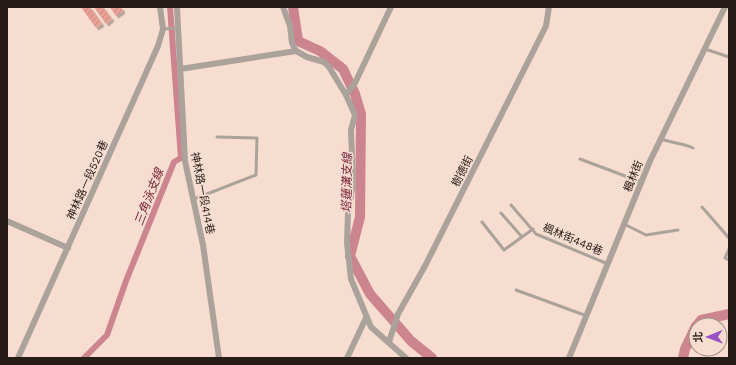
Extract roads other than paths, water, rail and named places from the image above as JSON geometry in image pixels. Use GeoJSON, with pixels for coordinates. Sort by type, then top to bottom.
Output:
{"type":"FeatureCollection","features":[{"type":"Feature","properties":{"kind":"street","name":"神林路一段520巷"},"geometry":{"type":"LineString","coordinates":[[18,358],[158,46],[163,29],[160,7]]}},
{"type":"Feature","properties":{"kind":"street","name":"神林路一段414巷"},"geometry":{"type":"LineString","coordinates":[[177,7],[185,161],[203,245],[218,358]]}},
{"type":"Feature","properties":{"kind":"street"},"geometry":{"type":"LineString","coordinates":[[283,7],[290,26],[292,43],[296,51],[307,57],[324,62],[330,67],[346,95],[355,115],[351,130],[353,184],[348,212],[347,243],[351,279],[371,327],[406,358]]}},
{"type":"Feature","properties":{"kind":"street"},"geometry":{"type":"LineString","coordinates":[[346,95],[355,83],[391,7]]}},
{"type":"Feature","properties":{"kind":"street","name":"樹德街"},"geometry":{"type":"LineString","coordinates":[[389,342],[398,314],[425,266],[546,26],[549,7]]}},
{"type":"Feature","properties":{"kind":"street","name":"楓林街"},"geometry":{"type":"LineString","coordinates":[[569,358],[660,139],[726,7]]}},
{"type":"Feature","properties":{"kind":"street"},"geometry":{"type":"LineString","coordinates":[[180,69],[296,51]]}},
{"type":"Feature","properties":{"kind":"street"},"geometry":{"type":"LineString","coordinates":[[7,221],[68,248]]}},
{"type":"Feature","properties":{"kind":"street"},"geometry":{"type":"LineString","coordinates":[[347,358],[366,318]]}},
{"type":"Feature","properties":{"kind":"lane"},"geometry":{"type":"LineString","coordinates":[[163,29],[179,28]]}},
{"type":"Feature","properties":{"kind":"lane"},"geometry":{"type":"LineString","coordinates":[[704,49],[729,57]]}},
{"type":"Feature","properties":{"kind":"lane"},"geometry":{"type":"LineString","coordinates":[[193,200],[256,175],[257,138],[217,137]]}},
{"type":"Feature","properties":{"kind":"lane"},"geometry":{"type":"LineString","coordinates":[[660,139],[673,143],[685,144],[693,148]]}},
{"type":"Feature","properties":{"kind":"lane"},"geometry":{"type":"LineString","coordinates":[[580,159],[641,182]]}},
{"type":"Feature","properties":{"kind":"lane","name":"楓林街448巷"},"geometry":{"type":"LineString","coordinates":[[511,205],[536,234],[608,264]]}},
{"type":"Feature","properties":{"kind":"lane"},"geometry":{"type":"LineString","coordinates":[[702,207],[729,238]]}},
{"type":"Feature","properties":{"kind":"lane"},"geometry":{"type":"LineString","coordinates":[[501,214],[522,237]]}},
{"type":"Feature","properties":{"kind":"lane","name":"楓林街448巷"},"geometry":{"type":"LineString","coordinates":[[482,222],[504,250],[533,229]]}},
{"type":"Feature","properties":{"kind":"lane"},"geometry":{"type":"LineString","coordinates":[[624,224],[646,235],[678,230]]}},
{"type":"Feature","properties":{"kind":"lane"},"geometry":{"type":"LineString","coordinates":[[729,249],[725,258],[729,260]]}},
{"type":"Feature","properties":{"kind":"lane"},"geometry":{"type":"LineString","coordinates":[[516,290],[587,316]]}},
{"type":"Feature","properties":{"kind":"waterway","name":"三角泳支線"},"geometry":{"type":"LineString","coordinates":[[84,358],[107,335],[126,281],[174,162],[181,158],[170,7]]}},
{"type":"Feature","properties":{"kind":"waterway","name":"塔蓮溝支線"},"geometry":{"type":"LineString","coordinates":[[293,7],[298,41],[320,51],[343,69],[355,94],[361,114],[360,217],[350,256],[370,294],[411,341],[432,358]]}},
{"type":"Feature","properties":{"kind":"waterway","name":"塔蓮溝支線"},"geometry":{"type":"LineString","coordinates":[[715,317],[729,314]]}},
{"type":"Feature","properties":{"kind":"waterway","name":"塔蓮溝支線"},"geometry":{"type":"LineString","coordinates":[[683,358],[688,343]]}}]}
